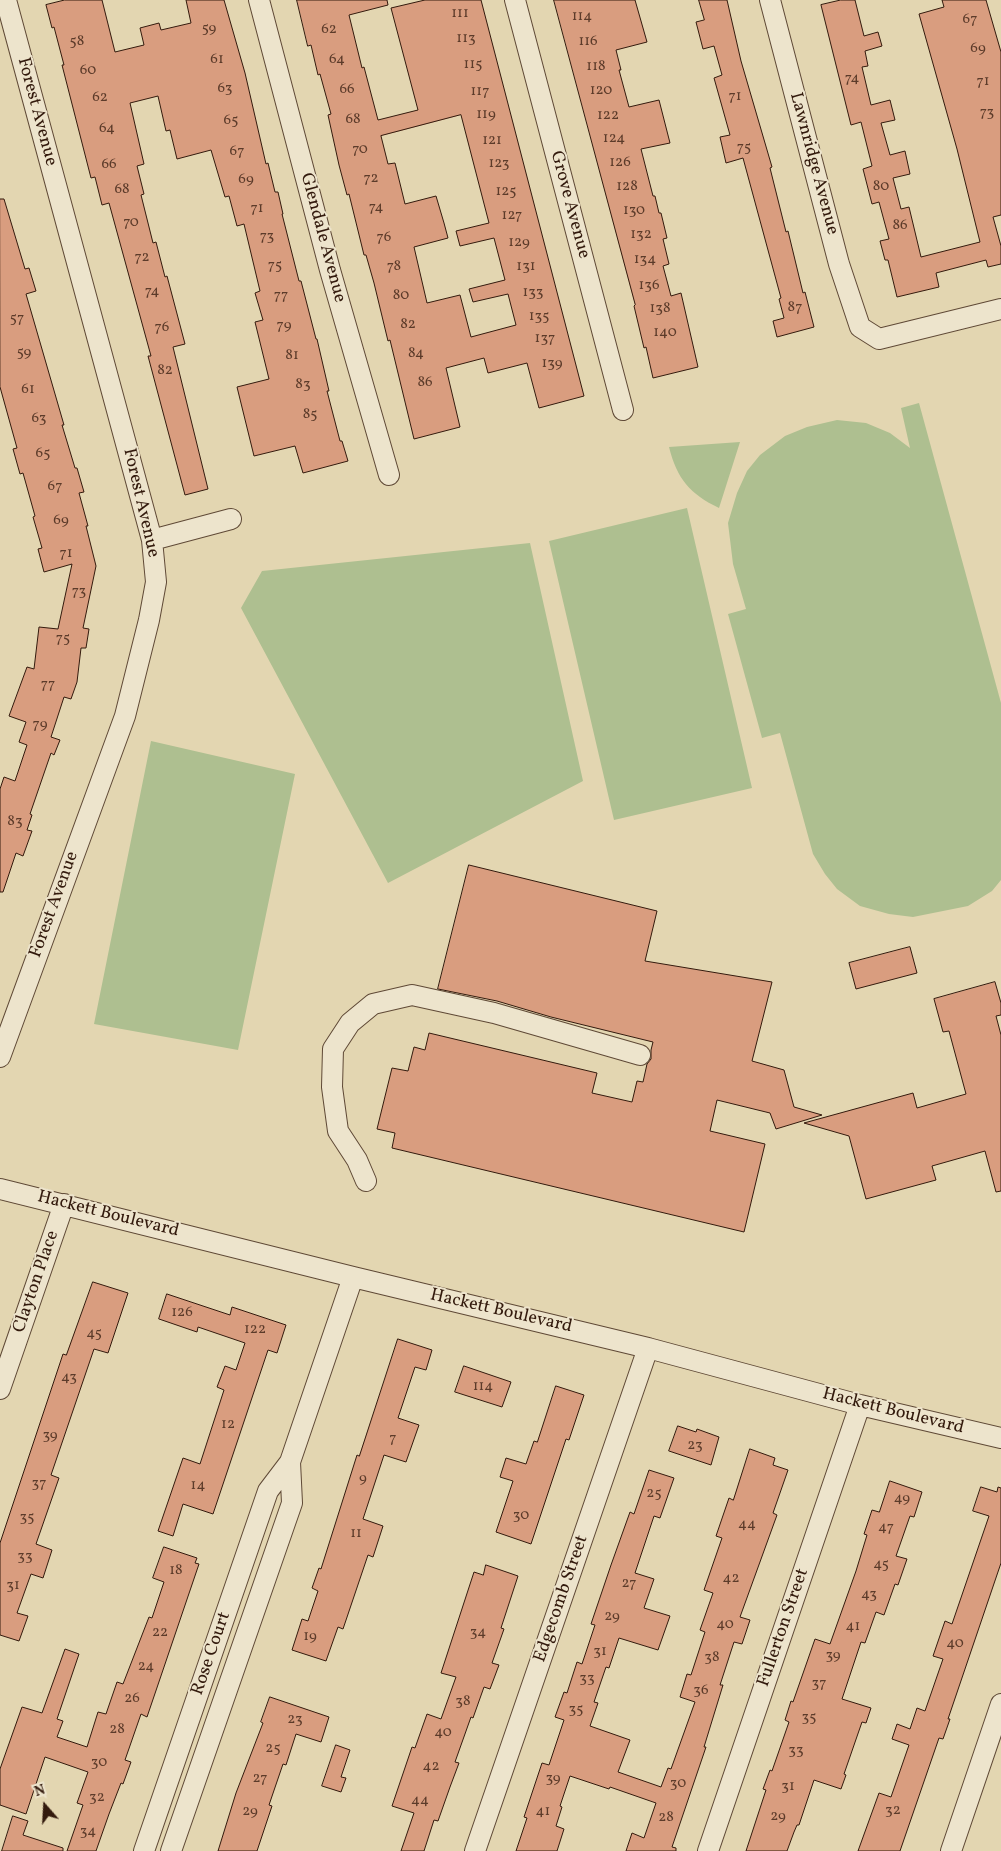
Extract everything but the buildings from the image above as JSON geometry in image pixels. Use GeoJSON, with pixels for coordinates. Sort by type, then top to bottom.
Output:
{"type":"FeatureCollection","features":[{"type":"Feature","properties":{"kind":"street","name":"Forest Avenue"},"geometry":{"type":"LineString","coordinates":[[0,1056],[125,716],[149,620],[156,582],[152,540],[6,0]]}},
{"type":"Feature","properties":{"kind":"street","name":"Glendale Avenue"},"geometry":{"type":"LineString","coordinates":[[259,0],[330,270],[388,475]]}},
{"type":"Feature","properties":{"kind":"street","name":"Grove Avenue"},"geometry":{"type":"LineString","coordinates":[[515,0],[623,410]]}},
{"type":"Feature","properties":{"kind":"street","name":"Lawnridge Avenue"},"geometry":{"type":"LineString","coordinates":[[770,0],[839,264],[860,327],[879,338],[1001,309]]}},
{"type":"Feature","properties":{"kind":"street"},"geometry":{"type":"LineString","coordinates":[[152,540],[231,519]]}},
{"type":"Feature","properties":{"kind":"street"},"geometry":{"type":"LineString","coordinates":[[366,1181],[356,1160],[338,1131],[332,1088],[333,1049],[350,1023],[373,1004],[412,995],[494,1013],[640,1055]]}},
{"type":"Feature","properties":{"kind":"street","name":"Hackett Boulevard"},"geometry":{"type":"LineString","coordinates":[[0,1189],[648,1348],[860,1405],[1001,1438]]}},
{"type":"Feature","properties":{"kind":"street","name":"Clayton Place"},"geometry":{"type":"LineString","coordinates":[[0,1389],[64,1204]]}},
{"type":"Feature","properties":{"kind":"street","name":"Rose Court"},"geometry":{"type":"LineString","coordinates":[[144,1851],[268,1491],[290,1462],[353,1277]]}},
{"type":"Feature","properties":{"kind":"street","name":"Edgecomb Street"},"geometry":{"type":"LineString","coordinates":[[475,1851],[648,1348]]}},
{"type":"Feature","properties":{"kind":"street","name":"Fullerton Street"},"geometry":{"type":"LineString","coordinates":[[708,1851],[860,1405]]}},
{"type":"Feature","properties":{"kind":"street","name":"Rose Court"},"geometry":{"type":"LineString","coordinates":[[172,1851],[292,1503],[290,1462]]}},
{"type":"Feature","properties":{"kind":"street"},"geometry":{"type":"LineString","coordinates":[[200,1688],[225,1697]]}},
{"type":"Feature","properties":{"kind":"street"},"geometry":{"type":"LineString","coordinates":[[951,1851],[1001,1704]]}},
{"type":"Feature","properties":{"kind":"green space"},"geometry":{"type":"Polygon","coordinates":[[[919,403],[1001,703],[1001,880],[992,891],[968,906],[913,917],[889,914],[860,906],[837,889],[813,854],[780,733],[762,738],[728,614],[746,609],[733,564],[728,523],[737,493],[747,471],[760,455],[785,436],[807,427],[837,420],[866,423],[890,433],[910,448],[901,408],[919,403]]]}},
{"type":"Feature","properties":{"kind":"green space"},"geometry":{"type":"Polygon","coordinates":[[[740,442],[719,508],[700,497],[686,484],[676,468],[669,447],[740,442]]]}},
{"type":"Feature","properties":{"kind":"green space"},"geometry":{"type":"Polygon","coordinates":[[[687,508],[752,788],[614,820],[549,541],[687,508]]]}},
{"type":"Feature","properties":{"kind":"green space"},"geometry":{"type":"Polygon","coordinates":[[[530,543],[583,781],[388,883],[241,608],[262,571],[530,543]]]}},
{"type":"Feature","properties":{"kind":"green space"},"geometry":{"type":"Polygon","coordinates":[[[151,741],[295,774],[238,1050],[94,1024],[151,741]]]}}]}
